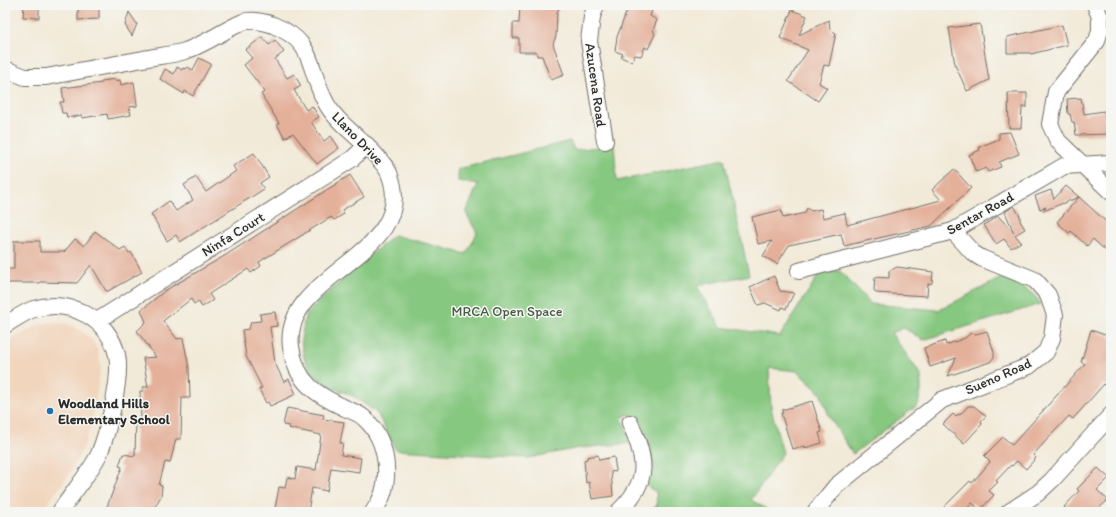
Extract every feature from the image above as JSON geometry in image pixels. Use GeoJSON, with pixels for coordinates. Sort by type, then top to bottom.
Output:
{"type":"FeatureCollection","features":[{"type":"Feature","properties":{"kind":"street","name":"Azucena Road"},"geometry":{"type":"LineString","coordinates":[[596,5],[592,17],[589,41],[605,141]]}},
{"type":"Feature","properties":{"kind":"street"},"geometry":{"type":"LineString","coordinates":[[1095,5],[1100,17],[1100,30],[1097,41],[1056,92],[1050,124],[1058,141],[1081,165],[1111,192]]}},
{"type":"Feature","properties":{"kind":"street","name":"Llano Drive"},"geometry":{"type":"LineString","coordinates":[[5,69],[25,77],[46,78],[185,51],[246,21],[263,21],[286,30],[302,43],[310,57],[323,98],[333,114],[368,145],[389,171],[394,194],[391,216],[378,237],[307,298],[292,326],[291,346],[296,370],[309,387],[322,397],[364,417],[382,441],[386,465],[385,487],[373,512]]}},
{"type":"Feature","properties":{"kind":"street","name":"Ninfa Court"},"geometry":{"type":"LineString","coordinates":[[97,321],[352,159],[368,145]]}},
{"type":"Feature","properties":{"kind":"street","name":"Sentar Road"},"geometry":{"type":"LineString","coordinates":[[799,271],[953,231],[1064,166],[1111,163]]}},
{"type":"Feature","properties":{"kind":"street","name":"Sueno Road"},"geometry":{"type":"LineString","coordinates":[[815,512],[836,486],[942,400],[1029,366],[1046,352],[1052,338],[1055,315],[1048,295],[1035,280],[981,258],[973,253],[953,231]]}},
{"type":"Feature","properties":{"kind":"street"},"geometry":{"type":"LineString","coordinates":[[5,325],[34,309],[58,306],[81,310],[97,321],[111,338],[117,356],[118,376],[104,440],[98,456],[60,512]]}},
{"type":"Feature","properties":{"kind":"street"},"geometry":{"type":"LineString","coordinates":[[1009,512],[1038,493],[1052,480],[1111,415]]}},
{"type":"Feature","properties":{"kind":"street"},"geometry":{"type":"LineString","coordinates":[[618,512],[631,500],[640,483],[643,468],[640,447],[630,423]]}},
{"type":"Feature","properties":{"kind":"shaded area","name":"Woodland Hills Elementary School"},"geometry":{"type":"Polygon","coordinates":[[[48,322],[68,324],[80,330],[92,340],[97,349],[101,366],[92,421],[84,446],[69,475],[41,512],[5,512],[5,344],[34,327],[48,322]]]}},
{"type":"Feature","properties":{"kind":"green space","name":"MRCA Open Space"},"geometry":{"type":"Polygon","coordinates":[[[570,141],[574,150],[614,145],[617,181],[724,159],[749,275],[697,286],[721,327],[780,336],[821,271],[840,271],[871,304],[939,310],[1003,277],[1029,291],[1041,304],[923,340],[904,328],[891,333],[921,375],[921,392],[918,405],[853,454],[830,418],[820,393],[797,371],[769,368],[771,408],[783,453],[751,500],[772,512],[648,512],[657,506],[656,492],[645,485],[650,449],[630,414],[621,418],[633,443],[579,448],[528,458],[396,450],[377,413],[353,396],[329,386],[312,374],[304,358],[301,340],[305,317],[316,304],[355,268],[394,235],[466,254],[477,233],[466,213],[478,184],[458,181],[458,169],[570,141]]]}},
{"type":"Feature","properties":{"kind":"building"},"geometry":{"type":"Polygon","coordinates":[[[24,5],[39,5],[39,18],[23,17],[24,5]]]}},
{"type":"Feature","properties":{"kind":"building"},"geometry":{"type":"Polygon","coordinates":[[[78,5],[99,5],[99,19],[78,20],[78,5]]]}},
{"type":"Feature","properties":{"kind":"building"},"geometry":{"type":"Polygon","coordinates":[[[520,5],[561,5],[557,12],[556,36],[553,44],[564,75],[551,80],[542,56],[537,56],[537,52],[519,52],[519,38],[513,38],[513,23],[519,23],[520,5]]]}},
{"type":"Feature","properties":{"kind":"building"},"geometry":{"type":"Polygon","coordinates":[[[629,5],[646,5],[653,8],[650,16],[657,20],[653,30],[655,34],[648,49],[645,47],[641,56],[635,55],[632,62],[621,57],[623,54],[615,51],[617,37],[629,5]]]}},
{"type":"Feature","properties":{"kind":"building"},"geometry":{"type":"Polygon","coordinates":[[[792,10],[807,16],[799,35],[829,20],[830,30],[836,33],[829,66],[824,65],[819,83],[827,88],[818,101],[788,81],[808,50],[780,38],[792,10]]]}},
{"type":"Feature","properties":{"kind":"building"},"geometry":{"type":"Polygon","coordinates":[[[129,12],[137,24],[132,36],[125,25],[129,12]]]}},
{"type":"Feature","properties":{"kind":"building"},"geometry":{"type":"Polygon","coordinates":[[[980,24],[989,80],[967,91],[955,65],[949,28],[980,24]]]}},
{"type":"Feature","properties":{"kind":"building"},"geometry":{"type":"Polygon","coordinates":[[[1062,25],[1067,45],[1031,54],[1007,53],[1007,37],[1062,25]]]}},
{"type":"Feature","properties":{"kind":"building"},"geometry":{"type":"Polygon","coordinates":[[[262,37],[269,45],[275,40],[284,52],[275,59],[287,78],[294,74],[301,86],[294,90],[306,110],[312,106],[319,117],[311,122],[324,141],[331,136],[339,148],[317,164],[293,133],[285,138],[277,124],[279,123],[261,94],[265,92],[244,65],[252,58],[245,50],[262,37]]]}},
{"type":"Feature","properties":{"kind":"building"},"geometry":{"type":"Polygon","coordinates":[[[199,58],[211,64],[193,96],[185,91],[184,94],[160,79],[165,69],[174,74],[177,67],[182,70],[183,68],[186,69],[187,67],[193,70],[199,58]]]}},
{"type":"Feature","properties":{"kind":"building"},"geometry":{"type":"Polygon","coordinates":[[[115,79],[115,81],[120,80],[121,85],[134,82],[137,106],[129,107],[131,115],[108,119],[107,114],[82,118],[82,115],[67,118],[66,113],[62,113],[60,102],[64,102],[62,88],[102,83],[102,81],[115,79]]]}},
{"type":"Feature","properties":{"kind":"building"},"geometry":{"type":"Polygon","coordinates":[[[1008,93],[1027,93],[1027,107],[1022,107],[1021,128],[1009,128],[1008,93]]]}},
{"type":"Feature","properties":{"kind":"building"},"geometry":{"type":"Polygon","coordinates":[[[1081,98],[1084,114],[1104,111],[1107,134],[1076,135],[1074,122],[1072,122],[1070,114],[1068,114],[1067,99],[1081,98]]]}},
{"type":"Feature","properties":{"kind":"building"},"geometry":{"type":"Polygon","coordinates":[[[1010,132],[1019,154],[999,162],[1001,167],[988,172],[986,168],[976,172],[969,155],[980,150],[979,147],[999,139],[999,133],[1010,132]]]}},
{"type":"Feature","properties":{"kind":"building"},"geometry":{"type":"Polygon","coordinates":[[[254,153],[269,177],[260,183],[264,189],[180,242],[176,235],[167,241],[151,214],[169,201],[176,211],[193,200],[184,185],[196,177],[206,192],[236,171],[233,166],[254,153]]]}},
{"type":"Feature","properties":{"kind":"building"},"geometry":{"type":"Polygon","coordinates":[[[954,169],[971,188],[931,226],[844,246],[841,234],[789,245],[777,264],[763,256],[772,241],[758,244],[752,217],[781,210],[783,218],[805,213],[807,208],[811,211],[821,209],[823,218],[845,213],[847,225],[941,200],[932,190],[954,169]]]}},
{"type":"Feature","properties":{"kind":"building"},"geometry":{"type":"Polygon","coordinates":[[[350,175],[364,197],[342,210],[344,214],[334,220],[331,217],[259,262],[261,266],[251,273],[248,269],[209,294],[213,300],[202,307],[198,301],[194,304],[191,299],[163,321],[177,339],[183,338],[189,368],[190,398],[182,398],[181,439],[176,439],[170,463],[165,462],[159,485],[162,486],[161,496],[152,512],[105,512],[122,467],[119,466],[123,454],[135,456],[136,419],[141,420],[140,391],[143,391],[143,387],[148,387],[143,358],[156,357],[137,331],[146,322],[141,310],[166,290],[226,255],[350,175]]]}},
{"type":"Feature","properties":{"kind":"building"},"geometry":{"type":"Polygon","coordinates":[[[1066,186],[1079,197],[1043,211],[1046,207],[1040,209],[1035,196],[1051,190],[1054,199],[1066,186]]]}},
{"type":"Feature","properties":{"kind":"building"},"geometry":{"type":"Polygon","coordinates":[[[1079,197],[1111,226],[1111,245],[1106,251],[1093,239],[1087,246],[1071,231],[1069,233],[1057,222],[1079,197]]]}},
{"type":"Feature","properties":{"kind":"building"},"geometry":{"type":"Polygon","coordinates":[[[1014,206],[1025,229],[1015,235],[1021,242],[1011,248],[1004,239],[996,244],[984,225],[998,216],[1014,233],[1005,212],[1014,206]]]}},
{"type":"Feature","properties":{"kind":"building"},"geometry":{"type":"Polygon","coordinates":[[[95,231],[120,250],[125,247],[129,253],[131,252],[142,272],[108,291],[106,291],[91,265],[77,283],[5,283],[5,269],[14,269],[14,241],[40,241],[40,252],[64,252],[75,239],[84,246],[95,231]]]}},
{"type":"Feature","properties":{"kind":"building"},"geometry":{"type":"Polygon","coordinates":[[[897,267],[933,272],[932,283],[928,284],[927,296],[876,293],[874,290],[875,277],[889,278],[889,271],[897,267]]]}},
{"type":"Feature","properties":{"kind":"building"},"geometry":{"type":"Polygon","coordinates":[[[774,276],[780,291],[794,293],[786,309],[782,307],[781,310],[765,303],[758,305],[750,287],[774,276]]]}},
{"type":"Feature","properties":{"kind":"building"},"geometry":{"type":"Polygon","coordinates":[[[275,312],[277,326],[270,327],[275,363],[284,382],[289,379],[296,394],[270,406],[268,402],[266,403],[259,389],[262,388],[246,356],[242,330],[249,329],[251,322],[261,321],[260,314],[275,312]]]}},
{"type":"Feature","properties":{"kind":"building"},"geometry":{"type":"Polygon","coordinates":[[[1091,330],[1111,337],[1111,361],[1108,367],[1111,370],[1111,391],[1104,384],[1073,419],[1069,416],[1033,455],[1036,458],[1026,469],[1017,461],[1012,466],[1011,465],[989,491],[994,495],[980,510],[972,503],[964,512],[939,512],[970,481],[972,483],[990,462],[984,456],[1003,437],[1012,445],[1085,364],[1081,362],[1091,330]]]}},
{"type":"Feature","properties":{"kind":"building"},"geometry":{"type":"Polygon","coordinates":[[[987,331],[994,352],[994,357],[990,362],[948,376],[956,358],[930,367],[924,348],[945,341],[946,345],[965,338],[971,333],[976,334],[987,331]]]}},
{"type":"Feature","properties":{"kind":"building"},"geometry":{"type":"Polygon","coordinates":[[[812,401],[822,432],[819,433],[822,443],[805,448],[805,446],[792,449],[781,413],[783,413],[782,410],[812,401]]]}},
{"type":"Feature","properties":{"kind":"building"},"geometry":{"type":"Polygon","coordinates":[[[968,406],[974,406],[986,416],[981,421],[982,424],[964,444],[943,424],[953,414],[956,417],[958,414],[960,415],[968,406]]]}},
{"type":"Feature","properties":{"kind":"building"},"geometry":{"type":"Polygon","coordinates":[[[287,408],[324,415],[323,419],[344,422],[340,443],[343,443],[341,455],[361,458],[359,472],[331,468],[327,491],[312,488],[308,512],[292,512],[275,509],[279,487],[285,488],[287,477],[295,479],[297,467],[316,470],[321,435],[288,428],[289,426],[283,425],[287,408]]]}},
{"type":"Feature","properties":{"kind":"building"},"geometry":{"type":"Polygon","coordinates":[[[598,455],[599,460],[614,457],[616,471],[611,472],[613,496],[592,499],[589,482],[586,483],[584,460],[587,459],[587,457],[598,455]]]}},
{"type":"Feature","properties":{"kind":"building"},"geometry":{"type":"Polygon","coordinates":[[[1098,468],[1109,478],[1097,490],[1108,500],[1095,512],[1069,512],[1064,507],[1079,491],[1077,489],[1098,468]]]}},
{"type":"Feature","properties":{"kind":"place","name":"Woodland Hills Elementary School"},"geometry":{"type":"Point","coordinates":[50,411]}}]}
